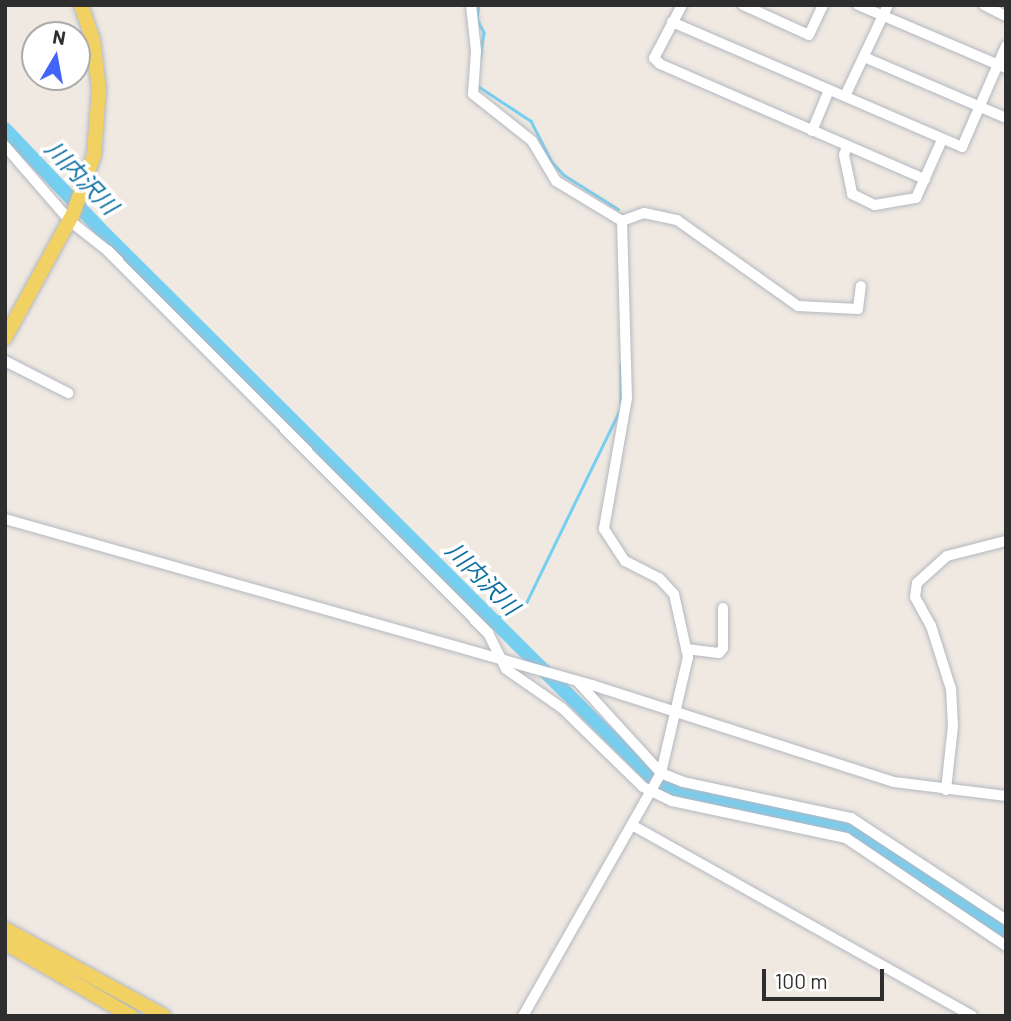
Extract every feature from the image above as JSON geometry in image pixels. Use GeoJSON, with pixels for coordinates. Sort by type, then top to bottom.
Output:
{"type":"FeatureCollection","features":[{"type":"Feature","properties":{"kind":"main road"},"geometry":{"type":"LineString","coordinates":[[5,338],[72,218],[94,155],[100,110],[95,50],[81,5]]}},
{"type":"Feature","properties":{"kind":"main road"},"geometry":{"type":"LineString","coordinates":[[5,929],[164,1016]]}},
{"type":"Feature","properties":{"kind":"main road"},"geometry":{"type":"LineString","coordinates":[[5,943],[131,1016]]}},
{"type":"Feature","properties":{"kind":"street"},"geometry":{"type":"LineString","coordinates":[[471,5],[476,51],[473,94],[533,141],[556,181],[622,221]]}},
{"type":"Feature","properties":{"kind":"street"},"geometry":{"type":"LineString","coordinates":[[682,5],[654,58],[660,64],[925,179]]}},
{"type":"Feature","properties":{"kind":"street"},"geometry":{"type":"LineString","coordinates":[[743,5],[809,35],[823,5]]}},
{"type":"Feature","properties":{"kind":"street"},"geometry":{"type":"LineString","coordinates":[[858,5],[885,11],[1001,66]]}},
{"type":"Feature","properties":{"kind":"street"},"geometry":{"type":"LineString","coordinates":[[984,5],[1006,16]]}},
{"type":"Feature","properties":{"kind":"street"},"geometry":{"type":"LineString","coordinates":[[845,96],[885,11]]}},
{"type":"Feature","properties":{"kind":"street"},"geometry":{"type":"LineString","coordinates":[[673,22],[962,147],[1001,66],[1006,46]]}},
{"type":"Feature","properties":{"kind":"street"},"geometry":{"type":"LineString","coordinates":[[864,57],[1006,118]]}},
{"type":"Feature","properties":{"kind":"street"},"geometry":{"type":"LineString","coordinates":[[812,131],[830,90]]}},
{"type":"Feature","properties":{"kind":"street"},"geometry":{"type":"LineString","coordinates":[[847,146],[844,155],[852,194],[875,205],[916,198],[942,140]]}},
{"type":"Feature","properties":{"kind":"street"},"geometry":{"type":"LineString","coordinates":[[5,146],[72,218],[117,259],[488,633],[506,669],[555,702],[651,789],[672,801],[846,838],[1006,946]]}},
{"type":"Feature","properties":{"kind":"street"},"geometry":{"type":"LineString","coordinates":[[622,221],[644,213],[677,220],[798,306],[858,309],[861,286]]}},
{"type":"Feature","properties":{"kind":"street"},"geometry":{"type":"LineString","coordinates":[[523,1016],[660,775],[676,710],[686,649],[674,594],[659,578],[625,561],[604,528],[627,398],[622,221]]}},
{"type":"Feature","properties":{"kind":"street"},"geometry":{"type":"LineString","coordinates":[[5,361],[68,393]]}},
{"type":"Feature","properties":{"kind":"street"},"geometry":{"type":"LineString","coordinates":[[5,519],[565,677],[676,710],[867,774],[946,790],[1006,796]]}},
{"type":"Feature","properties":{"kind":"street"},"geometry":{"type":"LineString","coordinates":[[946,790],[953,726],[951,689],[931,626],[915,597],[916,583],[947,556],[1006,541]]}},
{"type":"Feature","properties":{"kind":"street"},"geometry":{"type":"LineString","coordinates":[[686,649],[719,653],[723,648],[723,608]]}},
{"type":"Feature","properties":{"kind":"street"},"geometry":{"type":"LineString","coordinates":[[576,681],[660,775],[852,818],[1006,920]]}},
{"type":"Feature","properties":{"kind":"street"},"geometry":{"type":"LineString","coordinates":[[632,825],[972,1016]]}},
{"type":"Feature","properties":{"kind":"waterway"},"geometry":{"type":"LineString","coordinates":[[479,5],[477,19],[484,32],[480,59]]}},
{"type":"Feature","properties":{"kind":"waterway"},"geometry":{"type":"LineString","coordinates":[[478,86],[531,121],[552,162],[564,175],[618,209]]}},
{"type":"Feature","properties":{"kind":"waterway","name":"川内沢川"},"geometry":{"type":"LineString","coordinates":[[5,129],[106,235],[661,787],[859,832],[1006,933]]}},
{"type":"Feature","properties":{"kind":"waterway"},"geometry":{"type":"LineString","coordinates":[[621,364],[621,403]]}},
{"type":"Feature","properties":{"kind":"waterway"},"geometry":{"type":"LineString","coordinates":[[509,611],[525,605],[620,409]]}},
{"type":"Feature","properties":{"kind":"waterway"},"geometry":{"type":"LineString","coordinates":[[492,621],[500,616]]}}]}
